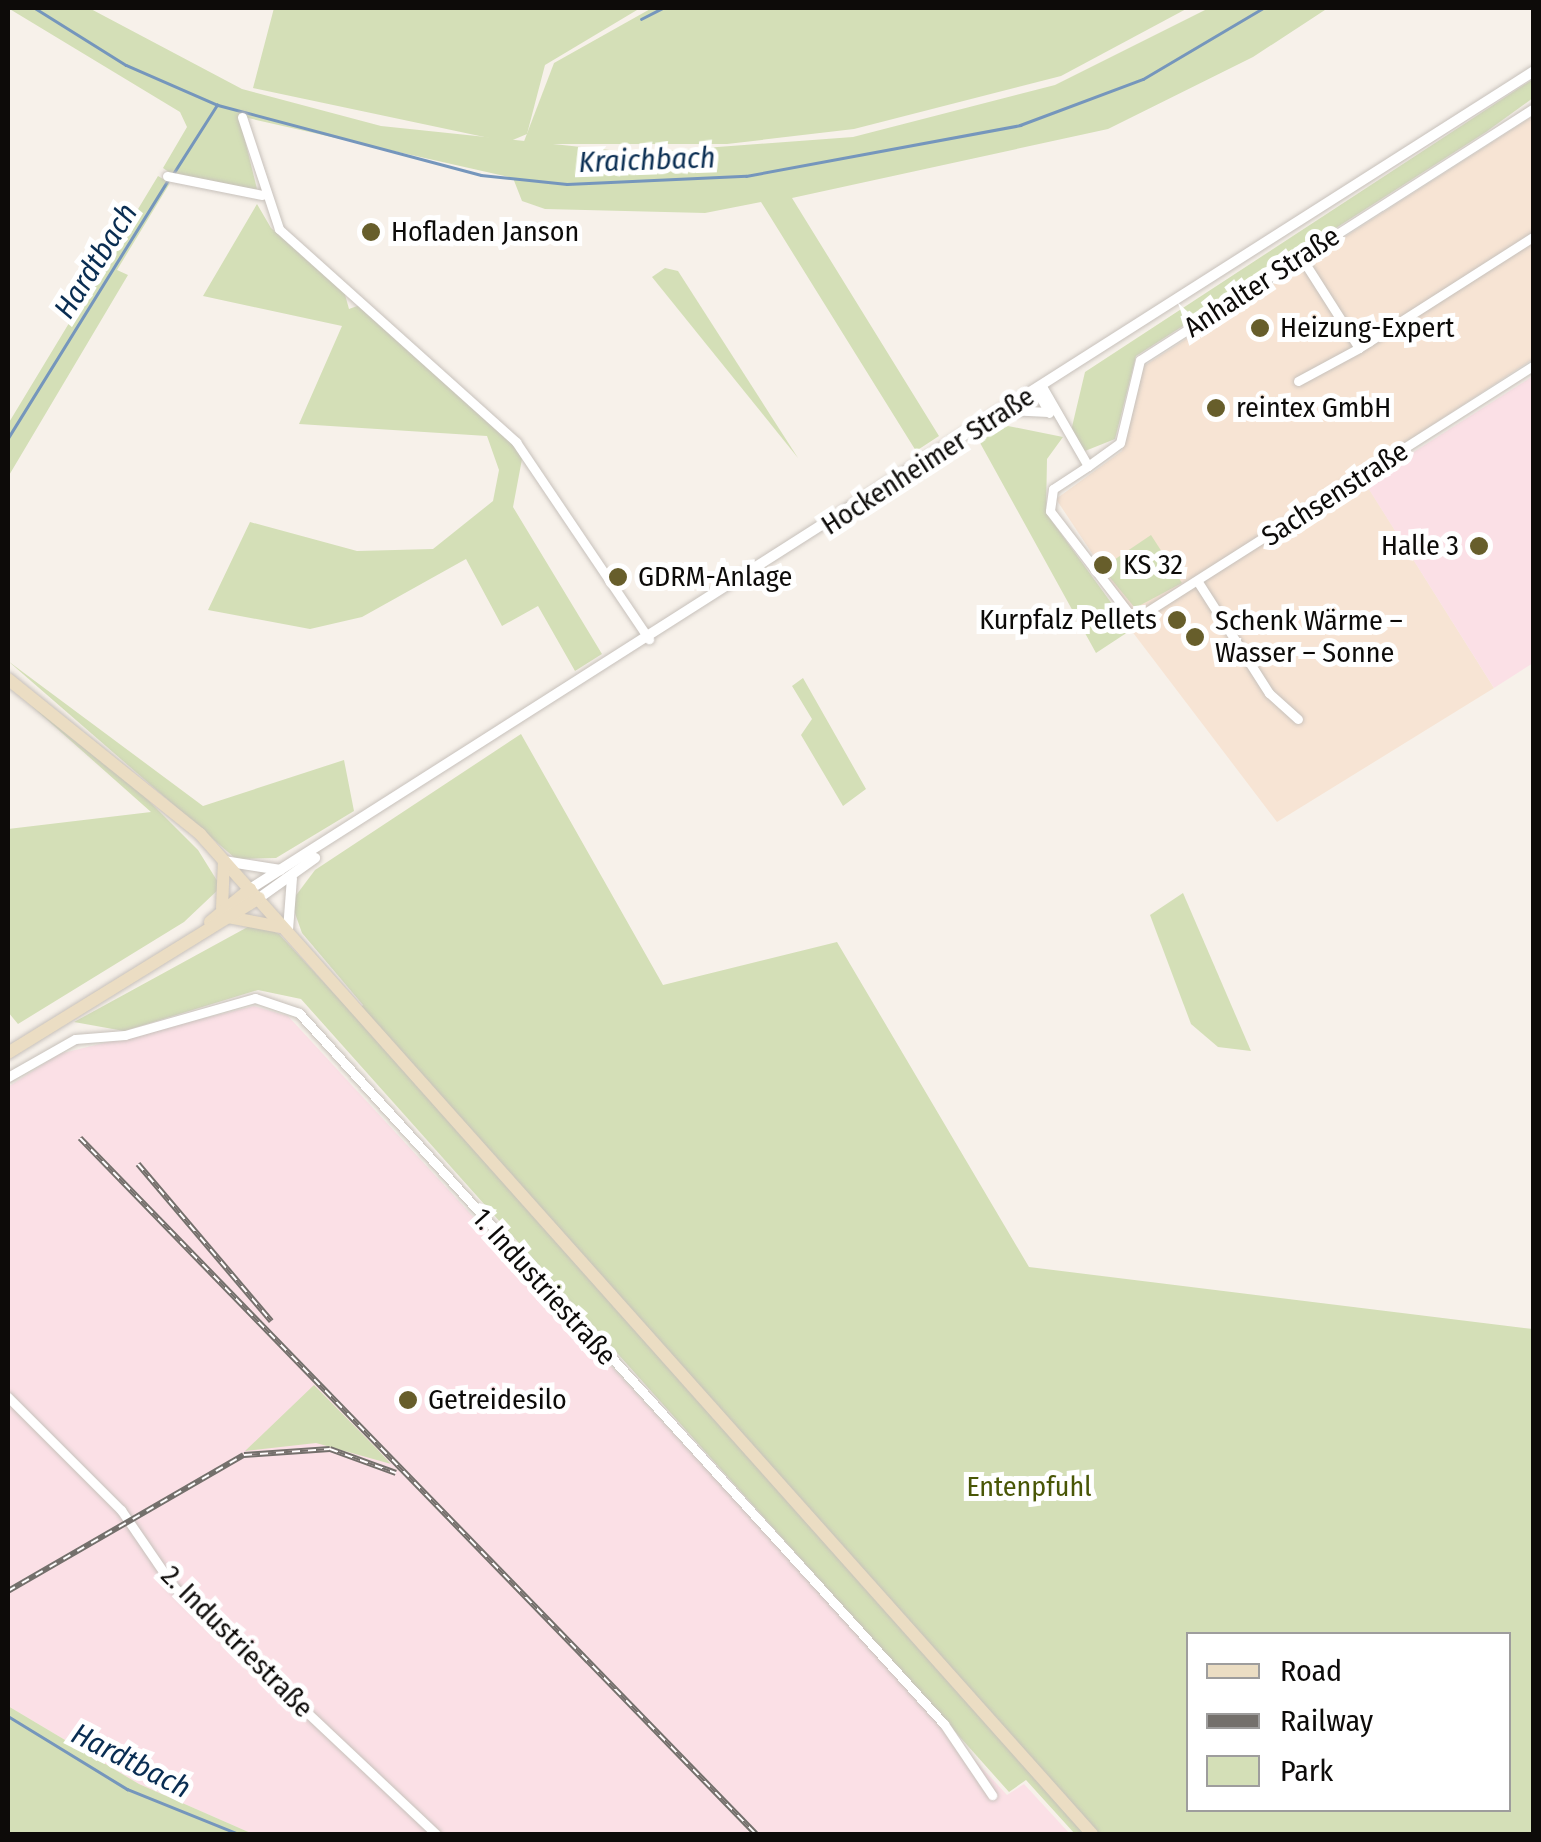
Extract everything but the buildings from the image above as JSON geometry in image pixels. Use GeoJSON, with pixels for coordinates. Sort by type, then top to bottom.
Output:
{"type":"FeatureCollection","features":[{"type":"Feature","properties":{"kind":"main road"},"geometry":{"type":"LineString","coordinates":[[8,679],[133,772],[255,894],[1092,1834]]}},
{"type":"Feature","properties":{"kind":"main road"},"geometry":{"type":"LineString","coordinates":[[224,861],[224,913],[288,930]]}},
{"type":"Feature","properties":{"kind":"main road","name":"Hockenheimer Straße"},"geometry":{"type":"LineString","coordinates":[[8,1055],[70,1011],[255,894]]}},
{"type":"Feature","properties":{"kind":"street","name":"Hockenheimer Straße"},"geometry":{"type":"LineString","coordinates":[[255,894],[281,870],[322,851],[1534,72]]}},
{"type":"Feature","properties":{"kind":"street","name":"Anhalter Straße"},"geometry":{"type":"LineString","coordinates":[[1134,620],[1050,511],[1054,489],[1120,443],[1140,360],[1534,108]]}},
{"type":"Feature","properties":{"kind":"street"},"geometry":{"type":"LineString","coordinates":[[242,118],[262,194],[278,229],[516,442],[649,638]]}},
{"type":"Feature","properties":{"kind":"street"},"geometry":{"type":"LineString","coordinates":[[170,177],[262,194]]}},
{"type":"Feature","properties":{"kind":"street"},"geometry":{"type":"LineString","coordinates":[[1298,380],[1359,348],[1534,236]]}},
{"type":"Feature","properties":{"kind":"street"},"geometry":{"type":"LineString","coordinates":[[1301,257],[1359,348]]}},
{"type":"Feature","properties":{"kind":"street","name":"Sachsenstraße"},"geometry":{"type":"LineString","coordinates":[[1134,620],[1534,365]]}},
{"type":"Feature","properties":{"kind":"street"},"geometry":{"type":"LineString","coordinates":[[1040,389],[1048,412],[1059,421]]}},
{"type":"Feature","properties":{"kind":"street"},"geometry":{"type":"LineString","coordinates":[[1040,389],[1088,466]]}},
{"type":"Feature","properties":{"kind":"street"},"geometry":{"type":"LineString","coordinates":[[1008,410],[1048,412]]}},
{"type":"Feature","properties":{"kind":"street"},"geometry":{"type":"LineString","coordinates":[[1198,582],[1269,692],[1298,719]]}},
{"type":"Feature","properties":{"kind":"street","name":"Hockenheimer Straße"},"geometry":{"type":"LineString","coordinates":[[255,894],[292,878],[322,851]]}},
{"type":"Feature","properties":{"kind":"street"},"geometry":{"type":"LineString","coordinates":[[224,861],[281,870]]}},
{"type":"Feature","properties":{"kind":"street"},"geometry":{"type":"LineString","coordinates":[[288,930],[292,878]]}},
{"type":"Feature","properties":{"kind":"street","name":"1. Industriestraße"},"geometry":{"type":"LineString","coordinates":[[8,1077],[75,1039],[126,1035],[256,998],[298,1013],[892,1660],[992,1794]]}},
{"type":"Feature","properties":{"kind":"street","name":"2. Industriestraße"},"geometry":{"type":"LineString","coordinates":[[8,1397],[121,1510],[172,1586],[436,1834]]}},
{"type":"Feature","properties":{"kind":"shaded area"},"geometry":{"type":"Polygon","coordinates":[[[1533,116],[1533,359],[1359,473],[1494,688],[1277,822],[1131,630],[1139,624],[1056,499],[1122,451],[1144,366],[1533,116]]]}},
{"type":"Feature","properties":{"kind":"shaded area"},"geometry":{"type":"Polygon","coordinates":[[[1533,376],[1533,663],[1494,688],[1365,483],[1533,376]]]}},
{"type":"Feature","properties":{"kind":"shaded area"},"geometry":{"type":"Polygon","coordinates":[[[254,1006],[288,1016],[1007,1795],[1024,1784],[1070,1834],[253,1834],[139,1784],[8,1706],[8,1087],[59,1054],[254,1006]]]}},
{"type":"Feature","properties":{"kind":"green space"},"geometry":{"type":"Polygon","coordinates":[[[8,8],[89,8],[242,89],[381,126],[638,153],[853,137],[1055,85],[1209,8],[1328,8],[1253,57],[1108,129],[792,198],[939,436],[916,451],[761,202],[705,213],[545,209],[522,201],[513,178],[239,116],[257,189],[182,181],[163,168],[187,127],[180,112],[8,8]]]}},
{"type":"Feature","properties":{"kind":"green space"},"geometry":{"type":"Polygon","coordinates":[[[274,8],[637,10],[545,65],[527,134],[508,142],[253,88],[274,8]]]}},
{"type":"Feature","properties":{"kind":"green space"},"geometry":{"type":"Polygon","coordinates":[[[652,8],[1188,8],[1061,76],[854,129],[727,144],[523,144],[554,63],[652,8]]]}},
{"type":"Feature","properties":{"kind":"green space"},"geometry":{"type":"Polygon","coordinates":[[[1533,79],[1533,98],[1486,132],[1136,356],[1115,439],[1085,451],[1071,431],[1085,372],[1533,79]]]}},
{"type":"Feature","properties":{"kind":"green space"},"geometry":{"type":"Polygon","coordinates":[[[158,176],[170,183],[117,270],[128,275],[8,477],[8,424],[158,176]]]}},
{"type":"Feature","properties":{"kind":"green space"},"geometry":{"type":"Polygon","coordinates":[[[257,204],[271,228],[344,291],[349,309],[360,305],[513,443],[522,459],[513,507],[602,654],[575,671],[538,606],[502,626],[466,559],[362,617],[310,629],[208,610],[250,522],[357,551],[433,549],[493,501],[499,470],[487,436],[299,424],[342,326],[203,296],[257,204]]]}},
{"type":"Feature","properties":{"kind":"green space"},"geometry":{"type":"Polygon","coordinates":[[[665,268],[678,271],[798,458],[652,277],[665,268]]]}},
{"type":"Feature","properties":{"kind":"green space"},"geometry":{"type":"Polygon","coordinates":[[[1008,426],[1063,437],[1047,459],[1046,513],[1131,630],[1096,653],[979,441],[1008,426]]]}},
{"type":"Feature","properties":{"kind":"green space"},"geometry":{"type":"Polygon","coordinates":[[[1151,535],[1182,583],[1135,608],[1102,568],[1151,535]]]}},
{"type":"Feature","properties":{"kind":"green space"},"geometry":{"type":"Polygon","coordinates":[[[8,661],[203,806],[344,760],[354,811],[276,858],[236,859],[8,661]]]}},
{"type":"Feature","properties":{"kind":"green space"},"geometry":{"type":"Polygon","coordinates":[[[803,678],[866,789],[843,806],[801,735],[812,719],[792,686],[803,678]]]}},
{"type":"Feature","properties":{"kind":"green space"},"geometry":{"type":"Polygon","coordinates":[[[8,685],[98,750],[198,850],[221,887],[184,922],[18,1024],[8,1012],[8,829],[151,812],[8,685]]]}},
{"type":"Feature","properties":{"kind":"green space","name":"Entenpfuhl"},"geometry":{"type":"Polygon","coordinates":[[[521,734],[663,985],[837,942],[1029,1267],[1533,1329],[1533,1834],[1075,1834],[1026,1780],[1009,1792],[301,999],[258,990],[124,1031],[74,1022],[255,923],[279,934],[354,1015],[363,1005],[302,933],[291,902],[315,870],[521,734]]]}},
{"type":"Feature","properties":{"kind":"green space"},"geometry":{"type":"Polygon","coordinates":[[[1183,893],[1251,1051],[1218,1047],[1191,1024],[1150,915],[1183,893]]]}},
{"type":"Feature","properties":{"kind":"green space"},"geometry":{"type":"Polygon","coordinates":[[[314,1385],[391,1464],[316,1443],[245,1451],[314,1385]]]}},
{"type":"Feature","properties":{"kind":"green space"},"geometry":{"type":"Polygon","coordinates":[[[8,1706],[139,1784],[253,1834],[8,1834],[8,1706]]]}},
{"type":"Feature","properties":{"kind":"waterway","name":"Kraichbach"},"geometry":{"type":"LineString","coordinates":[[35,8],[126,65],[218,105],[481,175],[567,184],[746,176],[1020,125],[1143,79],[1263,8]]}},
{"type":"Feature","properties":{"kind":"waterway"},"geometry":{"type":"LineString","coordinates":[[641,19],[663,8]]}},
{"type":"Feature","properties":{"kind":"waterway","name":"Hardtbach"},"geometry":{"type":"LineString","coordinates":[[173,174],[217,105]]}},
{"type":"Feature","properties":{"kind":"waterway","name":"Hardtbach"},"geometry":{"type":"LineString","coordinates":[[8,438],[168,180]]}},
{"type":"Feature","properties":{"kind":"waterway","name":"Hardtbach"},"geometry":{"type":"LineString","coordinates":[[8,1716],[127,1789],[239,1834]]}},
{"type":"Feature","properties":{"kind":"railway"},"geometry":{"type":"LineString","coordinates":[[80,1138],[756,1834]]}},
{"type":"Feature","properties":{"kind":"railway"},"geometry":{"type":"LineString","coordinates":[[138,1164],[271,1321]]}},
{"type":"Feature","properties":{"kind":"railway"},"geometry":{"type":"LineString","coordinates":[[8,1591],[244,1455],[330,1449],[396,1473]]}},
{"type":"Feature","properties":{"kind":"place","name":"Hofladen Janson"},"geometry":{"type":"Point","coordinates":[371,232]}},
{"type":"Feature","properties":{"kind":"place","name":"Heizung-Expert"},"geometry":{"type":"Point","coordinates":[1260,328]}},
{"type":"Feature","properties":{"kind":"place","name":"reintex GmbH"},"geometry":{"type":"Point","coordinates":[1216,408]}},
{"type":"Feature","properties":{"kind":"place","name":"Halle 3"},"geometry":{"type":"Point","coordinates":[1479,546]}},
{"type":"Feature","properties":{"kind":"place","name":"KS 32"},"geometry":{"type":"Point","coordinates":[1103,565]}},
{"type":"Feature","properties":{"kind":"place","name":"GDRM-Anlage"},"geometry":{"type":"Point","coordinates":[618,577]}},
{"type":"Feature","properties":{"kind":"place","name":"Kurpfalz Pellets"},"geometry":{"type":"Point","coordinates":[1177,620]}},
{"type":"Feature","properties":{"kind":"place","name":"Schenk Wärme – Wasser – Sonne"},"geometry":{"type":"Point","coordinates":[1195,637]}},
{"type":"Feature","properties":{"kind":"place","name":"Getreidesilo"},"geometry":{"type":"Point","coordinates":[408,1400]}}]}
